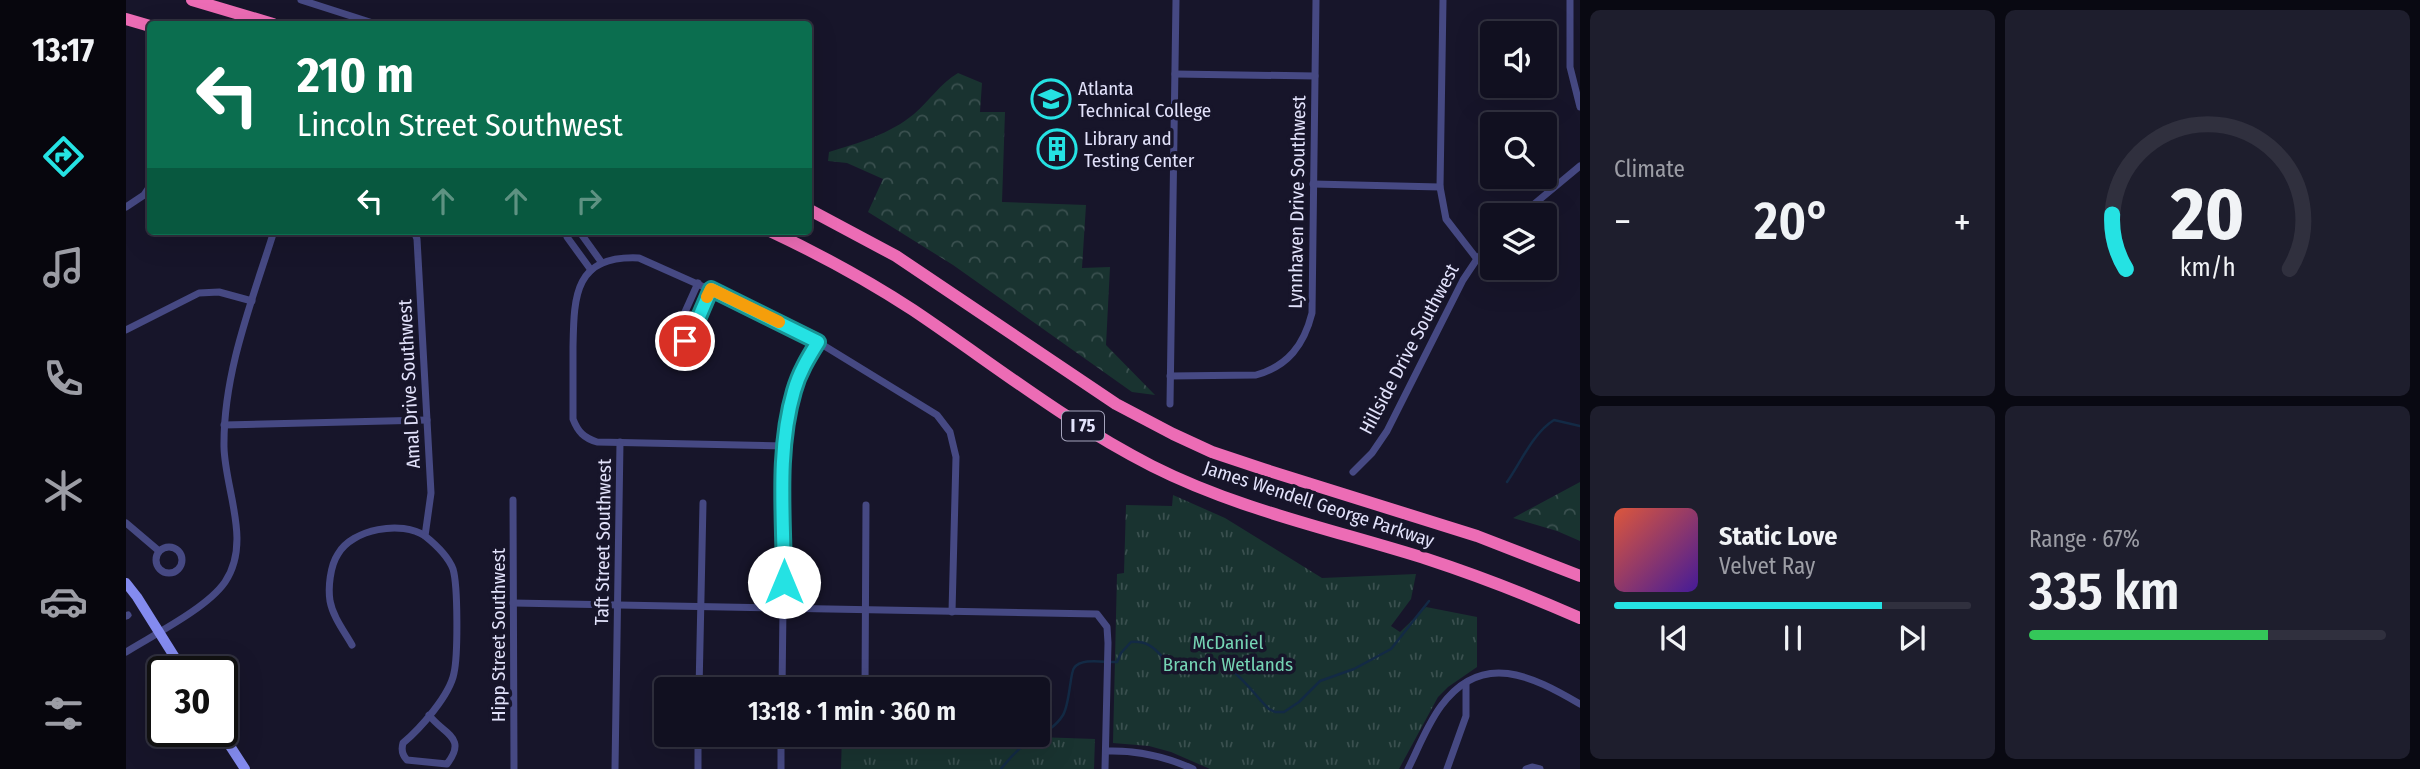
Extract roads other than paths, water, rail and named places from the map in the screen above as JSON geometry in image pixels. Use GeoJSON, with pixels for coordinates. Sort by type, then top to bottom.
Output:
{"type":"FeatureCollection","features":[{"type":"Feature","properties":{"kind":"highway"},"geometry":{"type":"LineString","coordinates":[[192,0],[263,21]]}},
{"type":"Feature","properties":{"kind":"highway"},"geometry":{"type":"LineString","coordinates":[[126,19],[147,25]]}},
{"type":"Feature","properties":{"kind":"highway","name":"James Wendell George Parkway"},"geometry":{"type":"LineString","coordinates":[[812,210],[896,256],[1116,404],[1173,434],[1212,452],[1263,470],[1477,536],[1580,576]]}},
{"type":"Feature","properties":{"kind":"highway","name":"James Wendell George Parkway"},"geometry":{"type":"LineString","coordinates":[[778,235],[813,251],[864,280],[1076,422],[1153,466],[1240,503],[1482,578],[1580,618]]}},
{"type":"Feature","properties":{"kind":"main road"},"geometry":{"type":"LineString","coordinates":[[126,583],[174,656]]}},
{"type":"Feature","properties":{"kind":"main road"},"geometry":{"type":"LineString","coordinates":[[231,747],[245,769]]}},
{"type":"Feature","properties":{"kind":"street"},"geometry":{"type":"LineString","coordinates":[[301,0],[367,21]]}},
{"type":"Feature","properties":{"kind":"street"},"geometry":{"type":"LineString","coordinates":[[1170,404],[1176,0]]}},
{"type":"Feature","properties":{"kind":"street","name":"Lynnhaven Drive Southwest"},"geometry":{"type":"LineString","coordinates":[[1170,376],[1256,376],[1280,366],[1298,348],[1307,332],[1312,313],[1316,0]]}},
{"type":"Feature","properties":{"kind":"street"},"geometry":{"type":"LineString","coordinates":[[1443,0],[1440,187],[1446,219],[1476,258]]}},
{"type":"Feature","properties":{"kind":"street"},"geometry":{"type":"LineString","coordinates":[[1570,0],[1570,67],[1580,107]]}},
{"type":"Feature","properties":{"kind":"street"},"geometry":{"type":"LineString","coordinates":[[1175,74],[1315,76]]}},
{"type":"Feature","properties":{"kind":"street"},"geometry":{"type":"LineString","coordinates":[[1535,203],[1580,166]]}},
{"type":"Feature","properties":{"kind":"street"},"geometry":{"type":"LineString","coordinates":[[1313,184],[1440,187]]}},
{"type":"Feature","properties":{"kind":"street"},"geometry":{"type":"LineString","coordinates":[[126,207],[147,190]]}},
{"type":"Feature","properties":{"kind":"street"},"geometry":{"type":"LineString","coordinates":[[126,652],[213,596],[226,581],[234,563],[237,535],[226,474],[224,425],[232,370],[273,235]]}},
{"type":"Feature","properties":{"kind":"street","name":"Amal Drive Southwest"},"geometry":{"type":"LineString","coordinates":[[416,235],[431,493],[425,536]]}},
{"type":"Feature","properties":{"kind":"street"},"geometry":{"type":"LineString","coordinates":[[567,235],[591,271],[602,263],[620,257],[639,258],[711,289],[818,342],[937,415],[950,432],[956,457],[952,612]]}},
{"type":"Feature","properties":{"kind":"street"},"geometry":{"type":"LineString","coordinates":[[582,235],[602,263]]}},
{"type":"Feature","properties":{"kind":"street","name":"Hillside Drive Southwest"},"geometry":{"type":"LineString","coordinates":[[1353,472],[1387,431],[1463,280],[1480,254]]}},
{"type":"Feature","properties":{"kind":"street","name":"Taft Street Southwest"},"geometry":{"type":"LineString","coordinates":[[591,271],[579,287],[573,304],[573,419],[578,431],[588,439],[620,443],[615,769]]}},
{"type":"Feature","properties":{"kind":"street"},"geometry":{"type":"LineString","coordinates":[[698,283],[676,332],[680,340],[690,338],[711,289]]}},
{"type":"Feature","properties":{"kind":"street"},"geometry":{"type":"LineString","coordinates":[[126,330],[199,293],[219,292],[252,301]]}},
{"type":"Feature","properties":{"kind":"street"},"geometry":{"type":"LineString","coordinates":[[782,677],[785,446],[794,389],[818,342]]}},
{"type":"Feature","properties":{"kind":"street"},"geometry":{"type":"LineString","coordinates":[[224,425],[427,420]]}},
{"type":"Feature","properties":{"kind":"street"},"geometry":{"type":"LineString","coordinates":[[620,443],[785,446]]}},
{"type":"Feature","properties":{"kind":"street","name":"Hipp Street Southwest"},"geometry":{"type":"LineString","coordinates":[[513,500],[514,769]]}},
{"type":"Feature","properties":{"kind":"street"},"geometry":{"type":"LineString","coordinates":[[699,677],[703,503]]}},
{"type":"Feature","properties":{"kind":"street"},"geometry":{"type":"LineString","coordinates":[[865,677],[866,505]]}},
{"type":"Feature","properties":{"kind":"street"},"geometry":{"type":"LineString","coordinates":[[126,523],[159,551]]}},
{"type":"Feature","properties":{"kind":"street"},"geometry":{"type":"LineString","coordinates":[[352,645],[336,619],[330,601],[330,578],[338,553],[361,534],[385,527],[416,530],[437,545],[452,567],[456,593],[454,674],[444,696],[403,743],[402,756],[414,763],[447,764],[456,753],[457,746],[450,734],[429,715]]}},
{"type":"Feature","properties":{"kind":"street"},"geometry":{"type":"LineString","coordinates":[[513,603],[1097,614],[1107,626],[1108,643],[1105,769]]}},
{"type":"Feature","properties":{"kind":"street"},"geometry":{"type":"LineString","coordinates":[[1408,769],[1439,708],[1453,692],[1486,674],[1513,673],[1528,677],[1580,704]]}},
{"type":"Feature","properties":{"kind":"street"},"geometry":{"type":"LineString","coordinates":[[1447,769],[1466,716],[1466,683]]}},
{"type":"Feature","properties":{"kind":"street"},"geometry":{"type":"LineString","coordinates":[[698,747],[698,769]]}},
{"type":"Feature","properties":{"kind":"street"},"geometry":{"type":"LineString","coordinates":[[781,747],[781,769]]}},
{"type":"Feature","properties":{"kind":"street"},"geometry":{"type":"LineString","coordinates":[[1106,751],[1145,752],[1193,769]]}},
{"type":"Feature","properties":{"kind":"street"},"geometry":{"type":"LineString","coordinates":[[1526,769],[1539,769]]}},
{"type":"Feature","properties":{"kind":"waterway"},"geometry":{"type":"LineString","coordinates":[[1507,482],[1534,440],[1554,420],[1580,426]]}},
{"type":"Feature","properties":{"kind":"waterway"},"geometry":{"type":"LineString","coordinates":[[1001,769],[1021,748],[1050,729],[1063,715],[1074,668],[1088,662],[1117,662],[1131,642],[1153,647],[1166,660],[1179,667],[1201,660],[1222,664],[1239,677],[1269,709],[1284,712],[1299,702],[1320,681],[1354,669],[1391,649],[1429,601]]}},
{"type":"Feature","properties":{"kind":"place","name":"Atlanta Technical College"},"geometry":{"type":"Point","coordinates":[1051,99]}},
{"type":"Feature","properties":{"kind":"place","name":"Library and Testing Center"},"geometry":{"type":"Point","coordinates":[1057,149]}},
{"type":"Feature","properties":{"kind":"park label","name":"McDaniel Branch Wetlands"},"geometry":{"type":"Point","coordinates":[1228,653]}}]}
